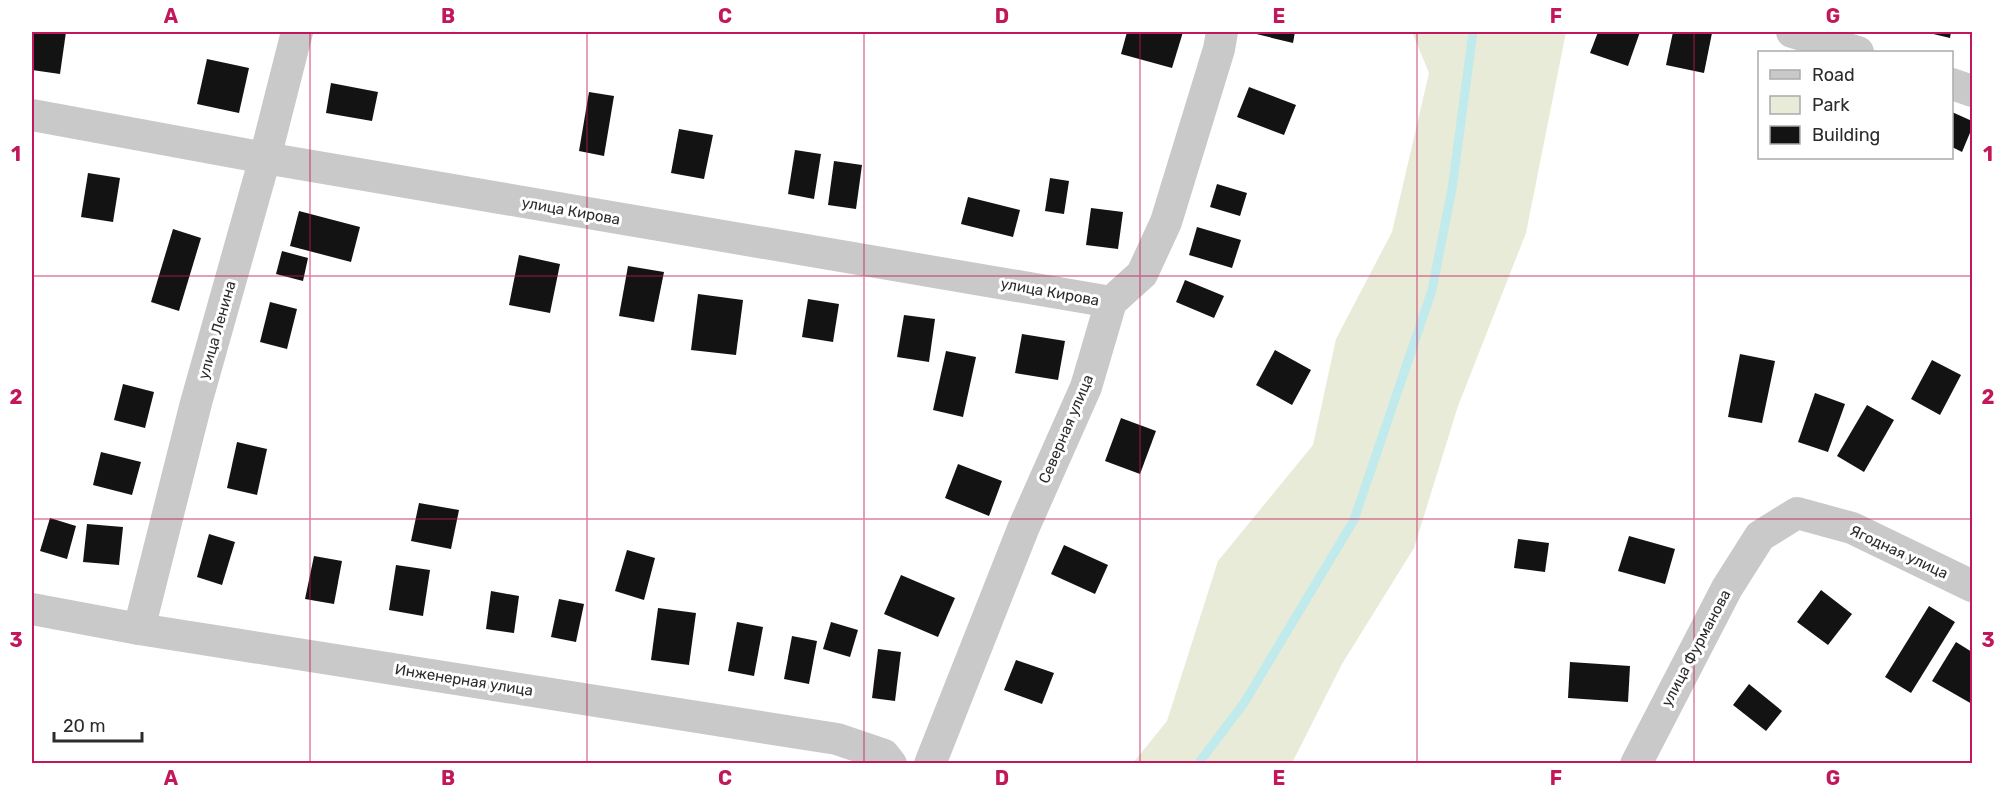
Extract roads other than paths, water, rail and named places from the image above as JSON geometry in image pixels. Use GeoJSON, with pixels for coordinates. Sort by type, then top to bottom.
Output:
{"type":"FeatureCollection","features":[{"type":"Feature","properties":{"kind":"street","name":"улица Ленина"},"geometry":{"type":"LineString","coordinates":[[139,629],[196,403],[297,32]]}},
{"type":"Feature","properties":{"kind":"street"},"geometry":{"type":"LineString","coordinates":[[1111,303],[1142,274],[1166,222],[1219,49],[1222,32]]}},
{"type":"Feature","properties":{"kind":"street"},"geometry":{"type":"LineString","coordinates":[[1792,32],[1855,51]]}},
{"type":"Feature","properties":{"kind":"street"},"geometry":{"type":"LineString","coordinates":[[1953,84],[1972,92]]}},
{"type":"Feature","properties":{"kind":"street","name":"улица Кирова"},"geometry":{"type":"LineString","coordinates":[[32,115],[264,158],[1111,303]]}},
{"type":"Feature","properties":{"kind":"street","name":"Северная улица"},"geometry":{"type":"LineString","coordinates":[[930,764],[1023,529],[1086,387],[1111,303]]}},
{"type":"Feature","properties":{"kind":"street","name":"Ягодная улица"},"geometry":{"type":"LineString","coordinates":[[1760,536],[1797,513],[1851,528],[1972,586]]}},
{"type":"Feature","properties":{"kind":"street","name":"улица Фурманова"},"geometry":{"type":"LineString","coordinates":[[1636,764],[1727,588],[1760,536]]}},
{"type":"Feature","properties":{"kind":"street","name":"Инженерная улица"},"geometry":{"type":"LineString","coordinates":[[32,609],[139,629],[837,739],[884,755],[891,764]]}},
{"type":"Feature","properties":{"kind":"waterway"},"geometry":{"type":"LineString","coordinates":[[1198,764],[1244,703],[1354,520],[1432,290],[1452,189],[1473,32]]}}]}
